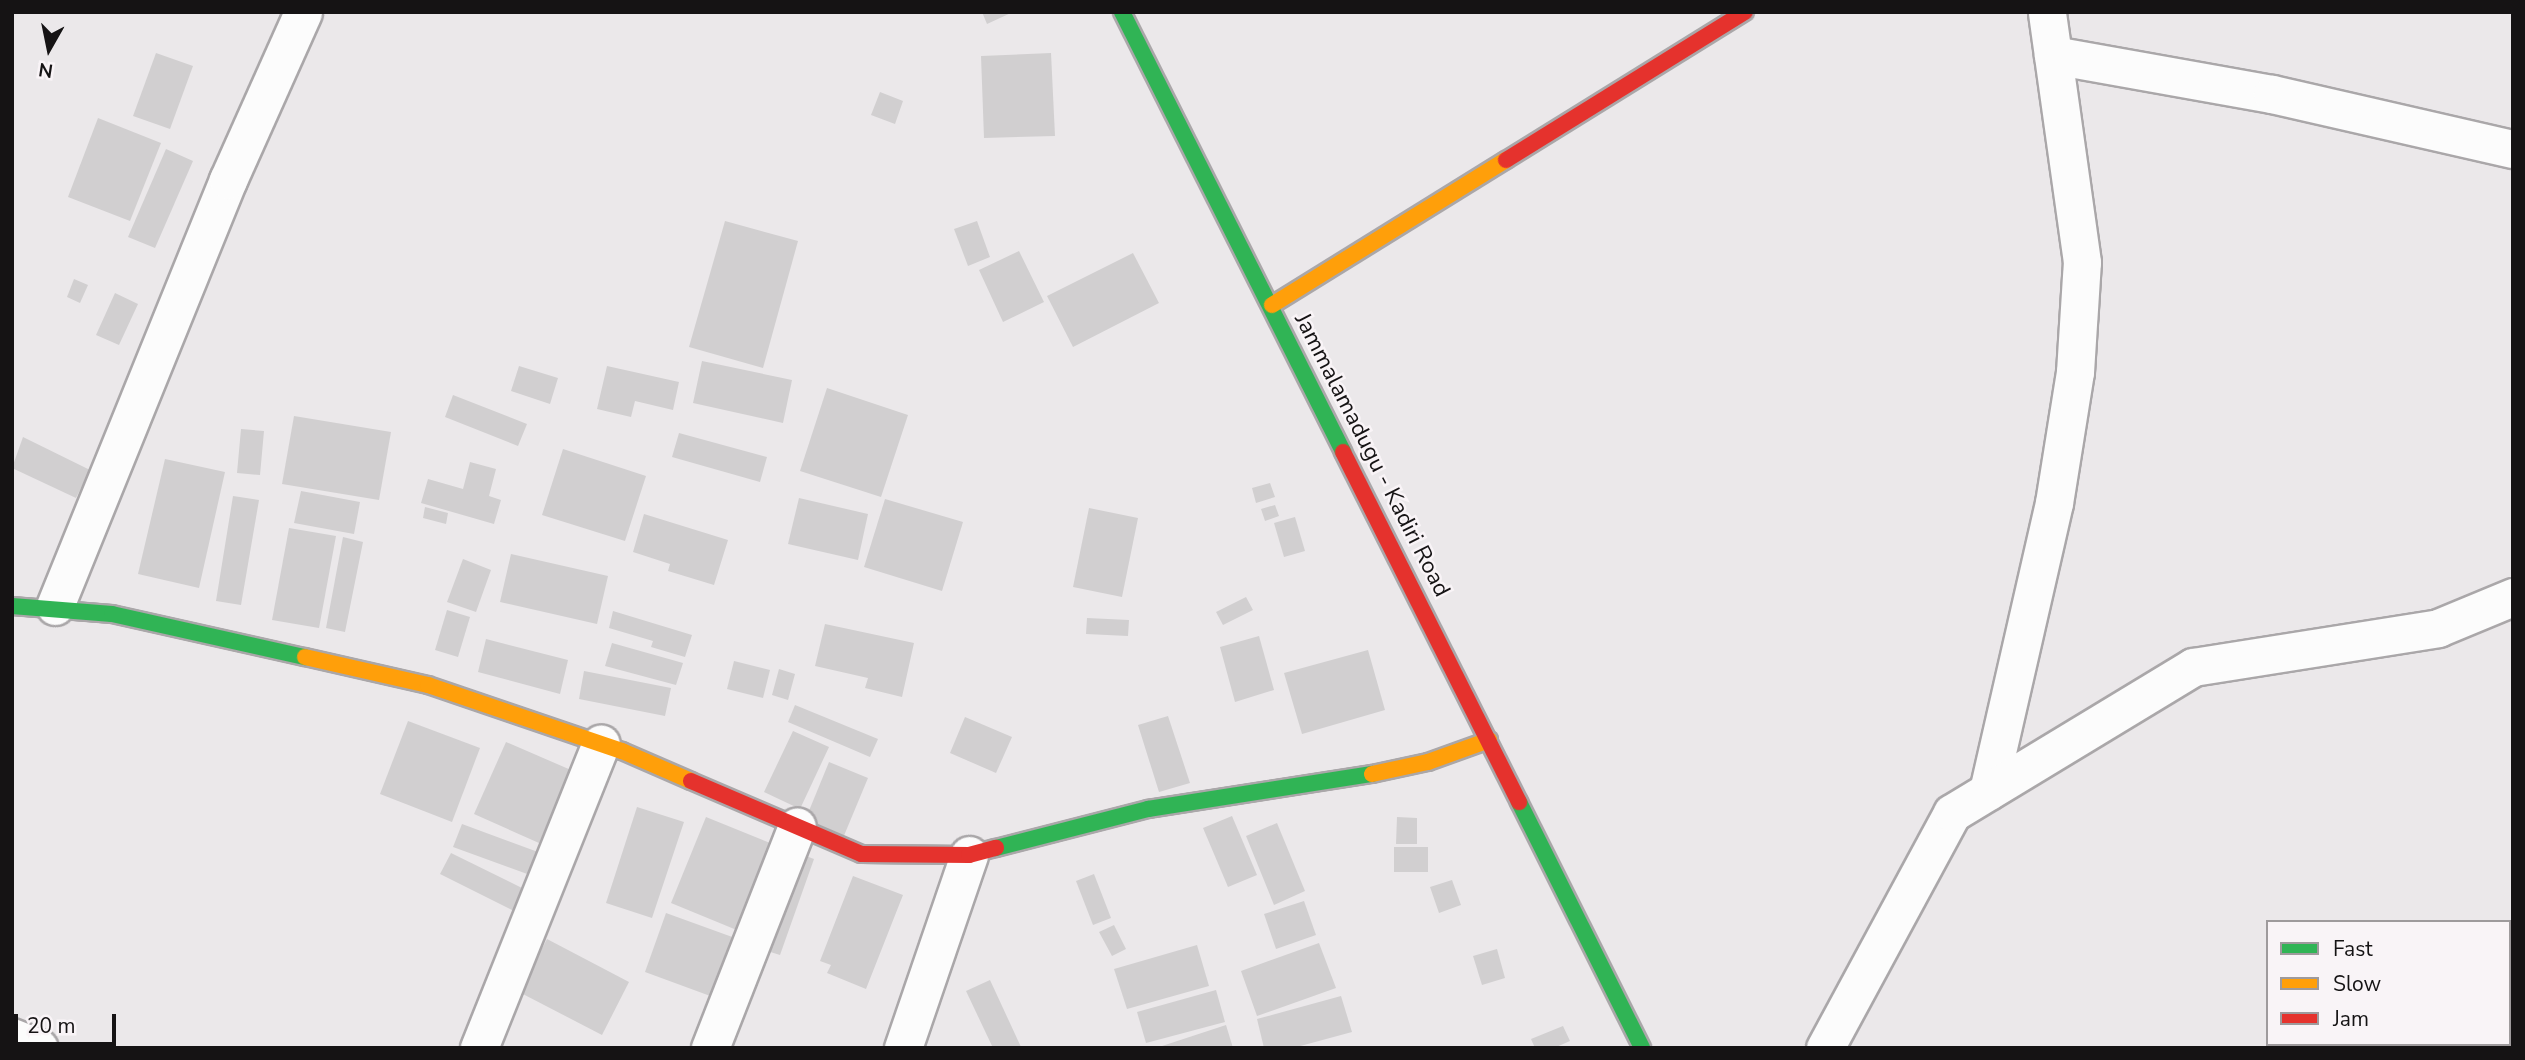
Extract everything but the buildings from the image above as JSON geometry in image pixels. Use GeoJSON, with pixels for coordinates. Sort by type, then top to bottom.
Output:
{"type":"FeatureCollection","features":[{"type":"Feature","properties":{"kind":"main road"},"geometry":{"type":"LineString","coordinates":[[1122,12],[1272,305]]}},
{"type":"Feature","properties":{"kind":"main road","name":"Jammalamadugu - Kadiri Road"},"geometry":{"type":"LineString","coordinates":[[1642,1048],[1272,305],[1745,12]]}},
{"type":"Feature","properties":{"kind":"main road"},"geometry":{"type":"LineString","coordinates":[[12,606],[55,606],[112,614],[428,685],[601,743],[861,854],[969,855],[1148,808],[1334,783],[1428,762],[1489,740]]}},
{"type":"Feature","properties":{"kind":"street"},"geometry":{"type":"LineString","coordinates":[[55,606],[228,180],[303,12]]}},
{"type":"Feature","properties":{"kind":"street"},"geometry":{"type":"LineString","coordinates":[[1988,791],[2054,503],[2075,372],[2082,262],[2047,12]]}},
{"type":"Feature","properties":{"kind":"street"},"geometry":{"type":"LineString","coordinates":[[2053,55],[2272,93],[2513,149]]}},
{"type":"Feature","properties":{"kind":"street"},"geometry":{"type":"LineString","coordinates":[[1825,1048],[1952,813],[2193,667],[2438,628],[2513,597]]}},
{"type":"Feature","properties":{"kind":"street"},"geometry":{"type":"LineString","coordinates":[[479,1048],[601,743]]}},
{"type":"Feature","properties":{"kind":"street"},"geometry":{"type":"LineString","coordinates":[[710,1048],[797,826]]}},
{"type":"Feature","properties":{"kind":"street"},"geometry":{"type":"LineString","coordinates":[[904,1048],[969,855]]}},
{"type":"Feature","properties":{"kind":"street"},"geometry":{"type":"LineString","coordinates":[[12,1037],[39,1048]]}},
{"type":"Feature","properties":{"kind":"traffic: fast"},"geometry":{"type":"LineString","coordinates":[[1122,12],[1343,452]]}},
{"type":"Feature","properties":{"kind":"traffic: fast"},"geometry":{"type":"LineString","coordinates":[[12,606],[112,614],[305,657]]}},
{"type":"Feature","properties":{"kind":"traffic: fast"},"geometry":{"type":"LineString","coordinates":[[996,848],[1148,809],[1372,774]]}},
{"type":"Feature","properties":{"kind":"traffic: fast"},"geometry":{"type":"LineString","coordinates":[[1519,802],[1642,1048]]}},
{"type":"Feature","properties":{"kind":"traffic: slow"},"geometry":{"type":"LineString","coordinates":[[1272,305],[1506,160]]}},
{"type":"Feature","properties":{"kind":"traffic: slow"},"geometry":{"type":"LineString","coordinates":[[305,657],[428,685],[622,751],[691,781]]}},
{"type":"Feature","properties":{"kind":"traffic: slow"},"geometry":{"type":"LineString","coordinates":[[1372,774],[1428,762],[1489,740]]}},
{"type":"Feature","properties":{"kind":"traffic: jam"},"geometry":{"type":"LineString","coordinates":[[1506,160],[1745,12]]}},
{"type":"Feature","properties":{"kind":"traffic: jam"},"geometry":{"type":"LineString","coordinates":[[1343,452],[1519,802]]}},
{"type":"Feature","properties":{"kind":"traffic: jam"},"geometry":{"type":"LineString","coordinates":[[691,781],[861,854],[969,855],[996,848]]}}]}
